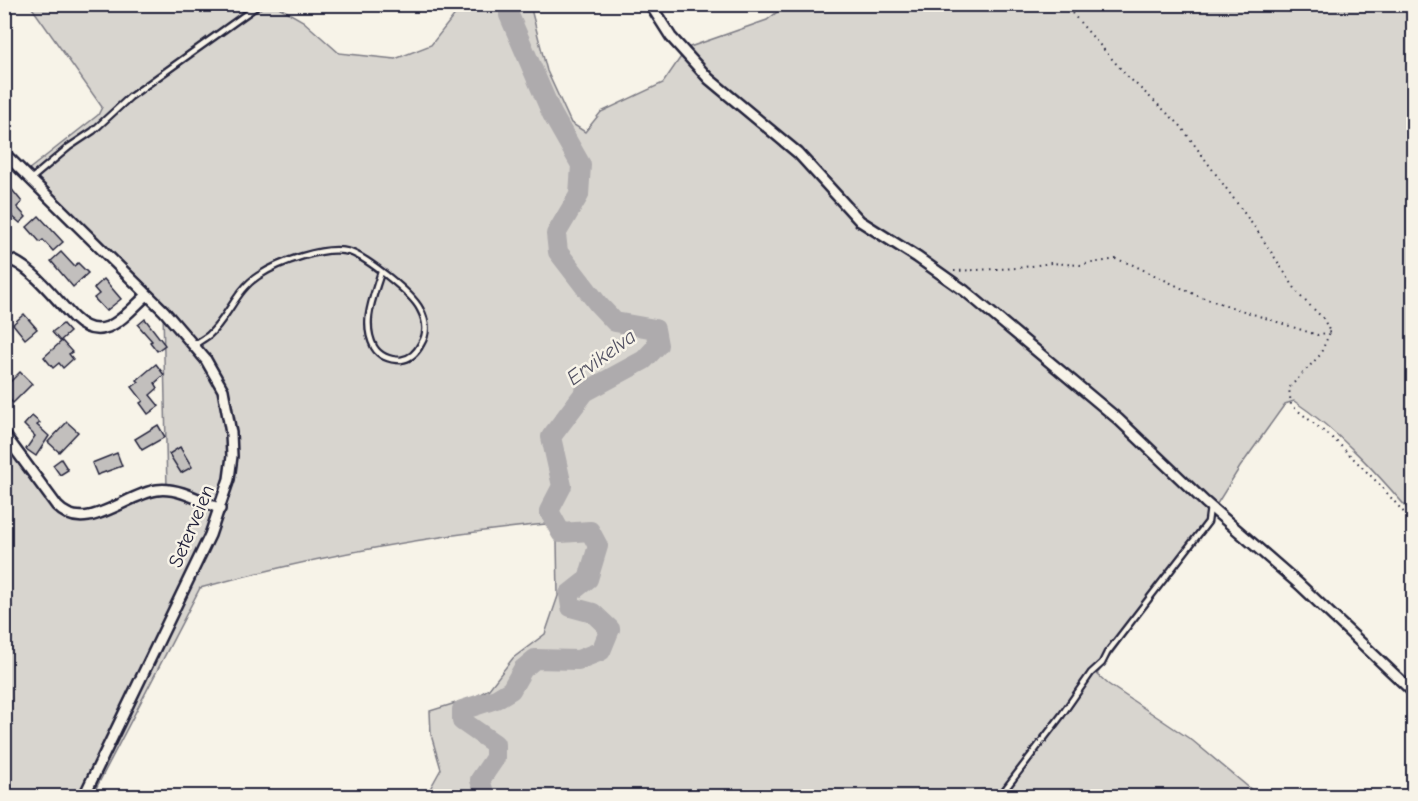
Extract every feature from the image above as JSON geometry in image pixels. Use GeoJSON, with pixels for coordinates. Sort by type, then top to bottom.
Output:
{"type":"FeatureCollection","features":[{"type":"Feature","properties":{"kind":"street"},"geometry":{"type":"LineString","coordinates":[[650,4],[671,37],[709,79],[798,153],[860,221],[965,291],[1118,419],[1413,693]]}},
{"type":"Feature","properties":{"kind":"street","name":"Seterveien"},"geometry":{"type":"LineString","coordinates":[[4,153],[194,345],[206,360],[223,390],[229,416],[232,456],[229,479],[220,508],[199,557],[84,796]]}},
{"type":"Feature","properties":{"kind":"street"},"geometry":{"type":"LineString","coordinates":[[4,258],[12,259],[26,268],[80,324],[92,329],[110,327],[147,295]]}},
{"type":"Feature","properties":{"kind":"street"},"geometry":{"type":"LineString","coordinates":[[4,434],[57,506],[63,512],[73,516],[93,515],[155,490],[172,490],[220,508]]}},
{"type":"Feature","properties":{"kind":"lane"},"geometry":{"type":"LineString","coordinates":[[31,179],[69,147],[93,131],[136,92],[260,4]]}},
{"type":"Feature","properties":{"kind":"lane"},"geometry":{"type":"LineString","coordinates":[[194,345],[209,335],[240,292],[258,276],[312,253],[331,250],[350,252],[381,272],[404,290],[420,308],[426,324],[424,340],[416,352],[403,360],[389,359],[378,354],[368,328],[369,313],[381,272]]}},
{"type":"Feature","properties":{"kind":"lane"},"geometry":{"type":"LineString","coordinates":[[1000,796],[1061,716],[1090,673],[1102,663],[1107,653],[1208,522],[1209,504]]}},
{"type":"Feature","properties":{"kind":"path"},"geometry":{"type":"LineString","coordinates":[[1064,4],[1126,75],[1180,125],[1258,232],[1300,296],[1323,318],[1330,332]]}},
{"type":"Feature","properties":{"kind":"path"},"geometry":{"type":"LineString","coordinates":[[939,272],[977,268],[1018,268],[1051,263],[1080,265],[1116,259],[1198,296],[1317,335],[1330,332]]}},
{"type":"Feature","properties":{"kind":"path"},"geometry":{"type":"LineString","coordinates":[[1330,332],[1320,355],[1289,388],[1291,405],[1337,442],[1379,484],[1413,524]]}},
{"type":"Feature","properties":{"kind":"shaded area"},"geometry":{"type":"Polygon","coordinates":[[[30,5],[275,5],[303,21],[339,53],[395,59],[431,45],[460,8],[465,5],[530,5],[547,71],[571,123],[585,132],[601,112],[663,83],[687,48],[767,20],[786,5],[1413,5],[1413,515],[1342,439],[1294,401],[1285,404],[1240,467],[1195,539],[1097,674],[1108,684],[1193,741],[1259,796],[426,796],[441,769],[431,735],[430,711],[475,697],[489,689],[513,658],[545,634],[558,596],[557,542],[551,528],[546,524],[459,534],[372,548],[285,566],[200,588],[92,796],[5,796],[4,437],[62,513],[95,516],[167,489],[163,311],[28,170],[98,115],[102,107],[30,5]]]}},
{"type":"Feature","properties":{"kind":"building"},"geometry":{"type":"Polygon","coordinates":[[[9,186],[22,202],[17,207],[26,217],[20,223],[4,209],[4,191],[9,186]]]}},
{"type":"Feature","properties":{"kind":"building"},"geometry":{"type":"Polygon","coordinates":[[[39,216],[63,242],[53,251],[43,240],[40,242],[27,227],[39,216]]]}},
{"type":"Feature","properties":{"kind":"building"},"geometry":{"type":"Polygon","coordinates":[[[61,252],[74,266],[78,263],[88,273],[73,287],[51,261],[61,252]]]}},
{"type":"Feature","properties":{"kind":"building"},"geometry":{"type":"Polygon","coordinates":[[[104,279],[121,299],[106,311],[94,298],[99,294],[94,288],[104,279]]]}},
{"type":"Feature","properties":{"kind":"building"},"geometry":{"type":"Polygon","coordinates":[[[24,314],[37,329],[25,339],[13,324],[24,314]]]}},
{"type":"Feature","properties":{"kind":"building"},"geometry":{"type":"Polygon","coordinates":[[[145,319],[165,345],[157,351],[150,342],[152,341],[138,325],[145,319]]]}},
{"type":"Feature","properties":{"kind":"building"},"geometry":{"type":"Polygon","coordinates":[[[63,324],[70,332],[60,341],[52,332],[63,324]]]}},
{"type":"Feature","properties":{"kind":"building"},"geometry":{"type":"Polygon","coordinates":[[[62,341],[72,352],[69,354],[73,359],[63,368],[59,363],[53,368],[44,357],[62,341]]]}},
{"type":"Feature","properties":{"kind":"building"},"geometry":{"type":"Polygon","coordinates":[[[156,364],[164,375],[155,383],[158,388],[150,395],[159,406],[148,414],[140,403],[143,401],[132,387],[156,364]]]}},
{"type":"Feature","properties":{"kind":"building"},"geometry":{"type":"Polygon","coordinates":[[[20,372],[32,384],[13,403],[4,394],[4,388],[20,372]]]}},
{"type":"Feature","properties":{"kind":"building"},"geometry":{"type":"Polygon","coordinates":[[[32,416],[40,423],[37,425],[49,436],[36,456],[26,449],[35,436],[24,425],[32,416]]]}},
{"type":"Feature","properties":{"kind":"building"},"geometry":{"type":"Polygon","coordinates":[[[67,422],[78,432],[59,452],[48,442],[67,422]]]}},
{"type":"Feature","properties":{"kind":"building"},"geometry":{"type":"Polygon","coordinates":[[[158,425],[165,437],[142,450],[135,439],[158,425]]]}},
{"type":"Feature","properties":{"kind":"building"},"geometry":{"type":"Polygon","coordinates":[[[180,447],[192,467],[181,473],[169,454],[180,447]]]}},
{"type":"Feature","properties":{"kind":"building"},"geometry":{"type":"Polygon","coordinates":[[[117,453],[122,466],[97,475],[92,463],[117,453]]]}},
{"type":"Feature","properties":{"kind":"building"},"geometry":{"type":"Polygon","coordinates":[[[61,459],[68,470],[60,475],[53,465],[61,459]]]}},
{"type":"Feature","properties":{"kind":"waterway","name":"Ervikelva"},"geometry":{"type":"LineString","coordinates":[[485,796],[480,780],[495,758],[495,744],[462,721],[462,710],[496,699],[511,690],[523,669],[535,659],[578,660],[601,651],[610,629],[593,613],[571,607],[569,594],[588,579],[598,546],[590,531],[561,533],[549,511],[562,486],[551,437],[585,392],[644,360],[658,345],[655,329],[615,322],[598,304],[558,252],[556,234],[579,195],[581,165],[552,114],[509,15],[510,4]]}}]}
